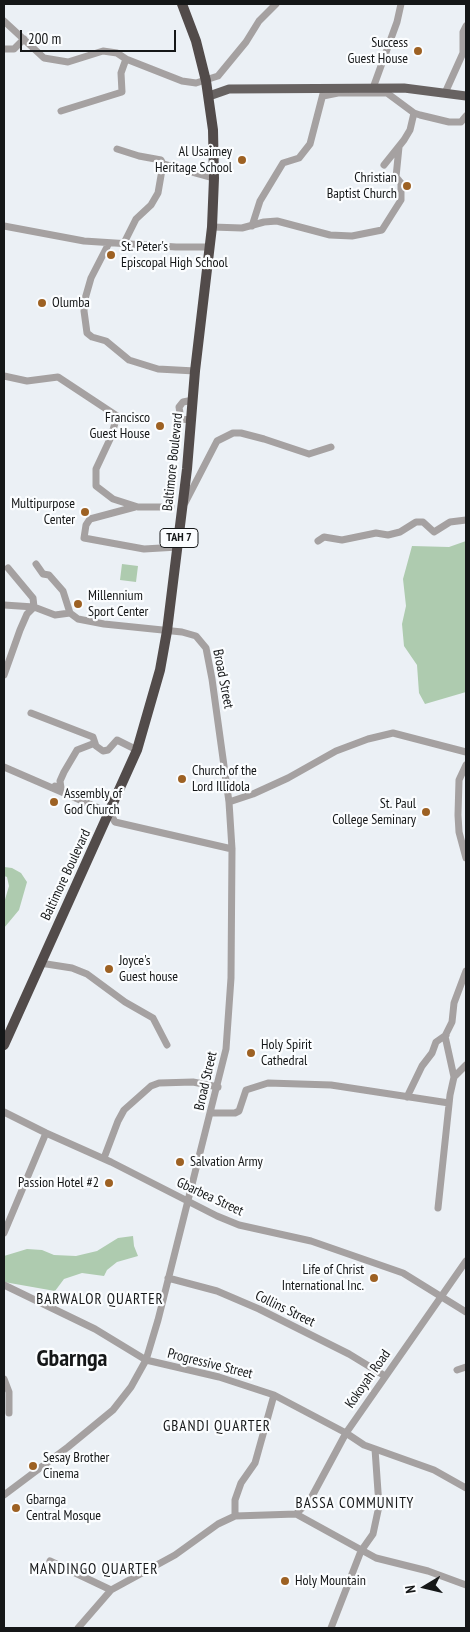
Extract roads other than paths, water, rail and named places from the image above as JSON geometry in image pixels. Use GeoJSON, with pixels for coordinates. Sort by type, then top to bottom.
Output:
{"type":"FeatureCollection","features":[{"type":"Feature","properties":{"kind":"highway","name":"Baltimore Boulevard"},"geometry":{"type":"LineString","coordinates":[[4,1045],[137,750],[160,670],[167,631],[182,510],[208,247],[212,228],[214,178],[213,130],[209,96],[196,41],[182,4]]}},
{"type":"Feature","properties":{"kind":"main road"},"geometry":{"type":"LineString","coordinates":[[209,96],[230,89],[324,93],[372,88],[428,89],[466,96]]}},
{"type":"Feature","properties":{"kind":"street"},"geometry":{"type":"LineString","coordinates":[[4,21],[34,51],[44,58],[56,61],[77,60],[95,52],[117,53],[126,59],[182,81],[196,83],[206,82],[218,76],[246,42],[259,21],[276,4]]}},
{"type":"Feature","properties":{"kind":"street"},"geometry":{"type":"LineString","coordinates":[[372,88],[397,22],[401,4]]}},
{"type":"Feature","properties":{"kind":"street"},"geometry":{"type":"LineString","coordinates":[[445,93],[463,52],[463,32],[466,26]]}},
{"type":"Feature","properties":{"kind":"street"},"geometry":{"type":"LineString","coordinates":[[4,49],[14,49],[24,39]]}},
{"type":"Feature","properties":{"kind":"street"},"geometry":{"type":"LineString","coordinates":[[61,111],[122,92],[121,73],[126,59]]}},
{"type":"Feature","properties":{"kind":"street"},"geometry":{"type":"LineString","coordinates":[[252,226],[260,201],[283,162],[299,158],[310,144],[324,93],[386,93],[414,113],[448,122],[464,121]]}},
{"type":"Feature","properties":{"kind":"street"},"geometry":{"type":"LineString","coordinates":[[384,165],[410,130],[414,113]]}},
{"type":"Feature","properties":{"kind":"street"},"geometry":{"type":"LineString","coordinates":[[212,228],[252,226],[264,222],[277,221],[330,235],[352,236],[382,230],[402,200],[401,183],[396,177],[399,147]]}},
{"type":"Feature","properties":{"kind":"street"},"geometry":{"type":"LineString","coordinates":[[117,149],[161,160],[163,164],[214,178]]}},
{"type":"Feature","properties":{"kind":"street"},"geometry":{"type":"LineString","coordinates":[[124,243],[136,219],[151,205],[158,193],[163,164]]}},
{"type":"Feature","properties":{"kind":"street"},"geometry":{"type":"LineString","coordinates":[[4,226],[109,244],[208,247]]}},
{"type":"Feature","properties":{"kind":"street"},"geometry":{"type":"LineString","coordinates":[[109,244],[91,278],[85,299],[84,311],[87,333],[92,337],[106,341],[129,360],[158,369],[195,371]]}},
{"type":"Feature","properties":{"kind":"street"},"geometry":{"type":"LineString","coordinates":[[4,376],[27,381],[58,377],[117,416],[111,437],[96,469],[96,486],[113,499],[138,506],[171,507]]}},
{"type":"Feature","properties":{"kind":"street"},"geometry":{"type":"LineString","coordinates":[[182,510],[212,447],[225,436],[241,432],[309,454],[331,447]]}},
{"type":"Feature","properties":{"kind":"street"},"geometry":{"type":"LineString","coordinates":[[138,506],[90,519],[86,525],[84,538],[144,549],[178,546]]}},
{"type":"Feature","properties":{"kind":"street"},"geometry":{"type":"LineString","coordinates":[[318,541],[324,537],[342,540],[376,533],[388,535],[400,532],[416,522],[423,522],[434,532],[450,522],[466,520]]}},
{"type":"Feature","properties":{"kind":"street"},"geometry":{"type":"LineString","coordinates":[[36,564],[43,574],[49,575],[63,591],[70,613]]}},
{"type":"Feature","properties":{"kind":"street"},"geometry":{"type":"LineString","coordinates":[[4,675],[27,614],[34,607],[33,598],[8,568]]}},
{"type":"Feature","properties":{"kind":"street","name":"Broad Street"},"geometry":{"type":"LineString","coordinates":[[4,605],[34,607],[55,615],[70,613],[78,619],[104,624],[182,632],[196,636],[206,648],[229,802],[232,849],[229,1019],[226,1049],[212,1113],[187,1200],[146,1360],[131,1387],[113,1410],[68,1447],[4,1495]]}},
{"type":"Feature","properties":{"kind":"street"},"geometry":{"type":"LineString","coordinates":[[32,713],[93,736],[95,743],[106,751],[116,740],[137,750]]}},
{"type":"Feature","properties":{"kind":"street"},"geometry":{"type":"LineString","coordinates":[[229,802],[253,794],[288,778],[336,751],[368,739],[393,733],[466,752]]}},
{"type":"Feature","properties":{"kind":"street"},"geometry":{"type":"LineString","coordinates":[[41,782],[61,788],[60,782],[73,755],[80,748],[95,743]]}},
{"type":"Feature","properties":{"kind":"street"},"geometry":{"type":"LineString","coordinates":[[466,766],[459,780],[458,815],[459,832],[466,858]]}},
{"type":"Feature","properties":{"kind":"street"},"geometry":{"type":"LineString","coordinates":[[4,767],[110,813],[115,822],[232,849]]}},
{"type":"Feature","properties":{"kind":"street"},"geometry":{"type":"LineString","coordinates":[[40,962],[72,968],[87,974],[124,1002],[154,1018],[166,1045]]}},
{"type":"Feature","properties":{"kind":"street"},"geometry":{"type":"LineString","coordinates":[[438,1208],[449,1103],[454,1077],[453,1063],[447,1052],[446,1035],[452,1022],[454,1002],[466,971]]}},
{"type":"Feature","properties":{"kind":"street"},"geometry":{"type":"LineString","coordinates":[[407,1097],[422,1066],[432,1053],[436,1042],[446,1035]]}},
{"type":"Feature","properties":{"kind":"street"},"geometry":{"type":"LineString","coordinates":[[454,1077],[466,1065]]}},
{"type":"Feature","properties":{"kind":"street"},"geometry":{"type":"LineString","coordinates":[[104,1158],[118,1120],[124,1110],[151,1086],[159,1082],[193,1082],[218,1087]]}},
{"type":"Feature","properties":{"kind":"street"},"geometry":{"type":"LineString","coordinates":[[212,1113],[235,1114],[239,1112],[246,1090],[268,1083],[331,1085],[449,1103]]}},
{"type":"Feature","properties":{"kind":"street","name":"Gbarbea Street"},"geometry":{"type":"LineString","coordinates":[[4,1112],[46,1133],[104,1158],[239,1225],[311,1241],[403,1272],[466,1312]]}},
{"type":"Feature","properties":{"kind":"street"},"geometry":{"type":"LineString","coordinates":[[4,1233],[46,1133]]}},
{"type":"Feature","properties":{"kind":"street","name":"Kokoyah Road"},"geometry":{"type":"LineString","coordinates":[[296,1514],[310,1500],[346,1432],[466,1261]]}},
{"type":"Feature","properties":{"kind":"street","name":"Collins Street"},"geometry":{"type":"LineString","coordinates":[[168,1278],[217,1291],[259,1309],[349,1354],[385,1376]]}},
{"type":"Feature","properties":{"kind":"street","name":"Progressive Street"},"geometry":{"type":"LineString","coordinates":[[4,1285],[95,1329],[146,1360],[219,1377],[274,1395],[346,1432],[364,1445],[434,1470],[466,1488]]}},
{"type":"Feature","properties":{"kind":"street"},"geometry":{"type":"LineString","coordinates":[[458,1370],[466,1367]]}},
{"type":"Feature","properties":{"kind":"street"},"geometry":{"type":"LineString","coordinates":[[4,1379],[8,1392],[9,1413]]}},
{"type":"Feature","properties":{"kind":"street"},"geometry":{"type":"LineString","coordinates":[[235,1516],[235,1500],[241,1483],[255,1463],[274,1395]]}},
{"type":"Feature","properties":{"kind":"street"},"geometry":{"type":"LineString","coordinates":[[331,1628],[361,1551],[374,1534],[379,1506],[375,1449]]}},
{"type":"Feature","properties":{"kind":"street"},"geometry":{"type":"LineString","coordinates":[[78,1628],[111,1590],[175,1555],[218,1524],[235,1516],[296,1514],[361,1551],[384,1561],[428,1571],[466,1586]]}},
{"type":"Feature","properties":{"kind":"street"},"geometry":{"type":"LineString","coordinates":[[50,1561],[111,1590]]}},
{"type":"Feature","properties":{"kind":"place","name":"Success Guest House"},"geometry":{"type":"Point","coordinates":[418,51]}},
{"type":"Feature","properties":{"kind":"place","name":"Al Usaimey Heritage School"},"geometry":{"type":"Point","coordinates":[242,160]}},
{"type":"Feature","properties":{"kind":"place","name":"Christian Baptist Church"},"geometry":{"type":"Point","coordinates":[407,186]}},
{"type":"Feature","properties":{"kind":"place","name":"St. Peter's Episcopal High School"},"geometry":{"type":"Point","coordinates":[111,255]}},
{"type":"Feature","properties":{"kind":"place","name":"Olumba"},"geometry":{"type":"Point","coordinates":[42,303]}},
{"type":"Feature","properties":{"kind":"place","name":"Francisco Guest House"},"geometry":{"type":"Point","coordinates":[160,426]}},
{"type":"Feature","properties":{"kind":"place","name":"Multipurpose Center"},"geometry":{"type":"Point","coordinates":[85,512]}},
{"type":"Feature","properties":{"kind":"place","name":"Millennium Sport Center"},"geometry":{"type":"Point","coordinates":[78,604]}},
{"type":"Feature","properties":{"kind":"place","name":"Church of the Lord Illidola"},"geometry":{"type":"Point","coordinates":[182,779]}},
{"type":"Feature","properties":{"kind":"place","name":"Assembly of God Church"},"geometry":{"type":"Point","coordinates":[54,802]}},
{"type":"Feature","properties":{"kind":"place","name":"St. Paul College Seminary"},"geometry":{"type":"Point","coordinates":[426,812]}},
{"type":"Feature","properties":{"kind":"place","name":"Joyce's Guest house"},"geometry":{"type":"Point","coordinates":[109,969]}},
{"type":"Feature","properties":{"kind":"place","name":"Holy Spirit Cathedral"},"geometry":{"type":"Point","coordinates":[251,1053]}},
{"type":"Feature","properties":{"kind":"place","name":"Salvation Army"},"geometry":{"type":"Point","coordinates":[180,1162]}},
{"type":"Feature","properties":{"kind":"place","name":"Passion Hotel #2"},"geometry":{"type":"Point","coordinates":[109,1183]}},
{"type":"Feature","properties":{"kind":"place","name":"Life of Christ International Inc."},"geometry":{"type":"Point","coordinates":[374,1278]}},
{"type":"Feature","properties":{"kind":"place","name":"Sesay Brother Cinema"},"geometry":{"type":"Point","coordinates":[33,1466]}},
{"type":"Feature","properties":{"kind":"place","name":"Gbarnga Central Mosque"},"geometry":{"type":"Point","coordinates":[16,1508]}},
{"type":"Feature","properties":{"kind":"place","name":"Holy Mountain"},"geometry":{"type":"Point","coordinates":[285,1581]}},
{"type":"Feature","properties":{"kind":"district","name":"BARWALOR QUARTER"},"geometry":{"type":"Point","coordinates":[100,1300]}},
{"type":"Feature","properties":{"kind":"district","name":"Gbarnga"},"geometry":{"type":"Point","coordinates":[72,1359]}},
{"type":"Feature","properties":{"kind":"district","name":"GBANDI QUARTER"},"geometry":{"type":"Point","coordinates":[217,1427]}},
{"type":"Feature","properties":{"kind":"district","name":"BASSA COMMUNITY"},"geometry":{"type":"Point","coordinates":[355,1504]}},
{"type":"Feature","properties":{"kind":"district","name":"MANDINGO QUARTER"},"geometry":{"type":"Point","coordinates":[94,1570]}}]}
